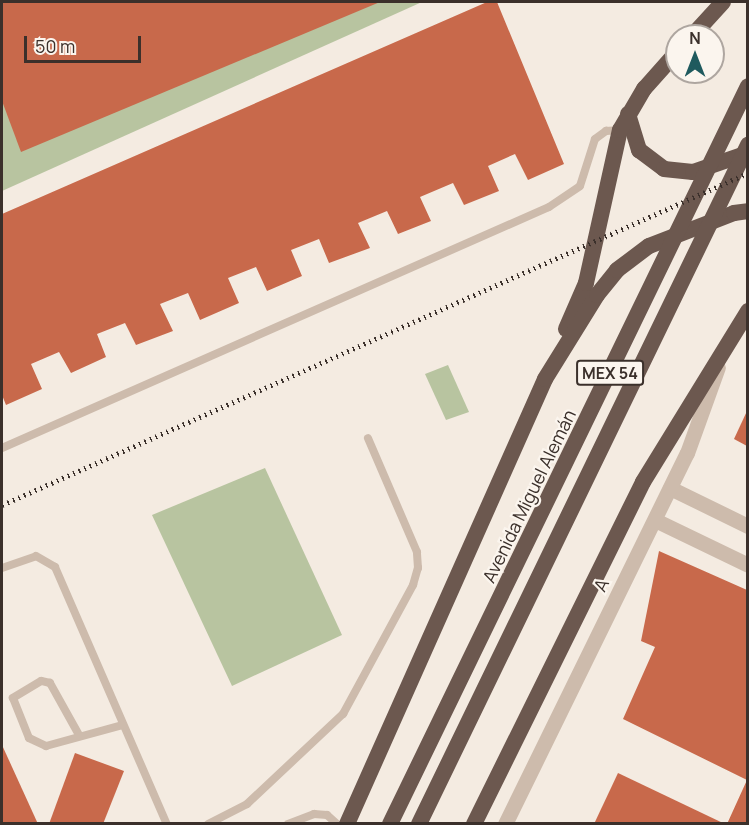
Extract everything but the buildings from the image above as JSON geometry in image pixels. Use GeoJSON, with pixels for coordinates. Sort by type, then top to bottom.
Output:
{"type":"FeatureCollection","features":[{"type":"Feature","properties":{"kind":"highway"},"geometry":{"type":"LineString","coordinates":[[703,24],[723,2]]}},
{"type":"Feature","properties":{"kind":"highway"},"geometry":{"type":"LineString","coordinates":[[347,824],[586,283],[626,124],[665,69]]}},
{"type":"Feature","properties":{"kind":"highway","name":"Avenida Miguel Alemán"},"geometry":{"type":"LineString","coordinates":[[390,824],[472,660],[747,86]]}},
{"type":"Feature","properties":{"kind":"highway"},"geometry":{"type":"LineString","coordinates":[[626,124],[639,150],[650,161],[677,173],[711,168],[747,153]]}},
{"type":"Feature","properties":{"kind":"highway","name":"MEX 54"},"geometry":{"type":"LineString","coordinates":[[419,824],[747,145]]}},
{"type":"Feature","properties":{"kind":"highway"},"geometry":{"type":"LineString","coordinates":[[545,379],[597,295],[634,255],[734,213],[747,211]]}},
{"type":"Feature","properties":{"kind":"highway"},"geometry":{"type":"LineString","coordinates":[[474,824],[644,482],[720,360],[747,311]]}},
{"type":"Feature","properties":{"kind":"street","name":"A"},"geometry":{"type":"LineString","coordinates":[[505,824],[670,488],[720,360]]}},
{"type":"Feature","properties":{"kind":"street"},"geometry":{"type":"LineString","coordinates":[[670,488],[747,526]]}},
{"type":"Feature","properties":{"kind":"street"},"geometry":{"type":"LineString","coordinates":[[655,520],[747,565]]}},
{"type":"Feature","properties":{"kind":"lane"},"geometry":{"type":"LineString","coordinates":[[2,448],[549,207],[580,186],[595,139],[606,131],[626,124]]}},
{"type":"Feature","properties":{"kind":"lane"},"geometry":{"type":"LineString","coordinates":[[208,824],[247,804],[343,714],[413,585],[418,568],[417,552],[369,438]]}},
{"type":"Feature","properties":{"kind":"lane"},"geometry":{"type":"LineString","coordinates":[[2,568],[36,556],[55,567],[167,824]]}},
{"type":"Feature","properties":{"kind":"lane"},"geometry":{"type":"LineString","coordinates":[[79,735],[50,683],[41,681],[13,698],[29,738],[37,744],[46,746],[79,735],[122,725]]}},
{"type":"Feature","properties":{"kind":"lane"},"geometry":{"type":"LineString","coordinates":[[288,824],[314,814],[327,814],[336,823],[360,794]]}},
{"type":"Feature","properties":{"kind":"green space"},"geometry":{"type":"Polygon","coordinates":[[[2,2],[422,2],[2,191],[2,2]]]}},
{"type":"Feature","properties":{"kind":"green space"},"geometry":{"type":"Polygon","coordinates":[[[448,365],[469,412],[446,420],[425,374],[448,365]]]}},
{"type":"Feature","properties":{"kind":"green space"},"geometry":{"type":"Polygon","coordinates":[[[265,468],[342,635],[232,686],[152,515],[265,468]]]}},
{"type":"Feature","properties":{"kind":"railway"},"geometry":{"type":"LineString","coordinates":[[2,505],[748,173]]}}]}
